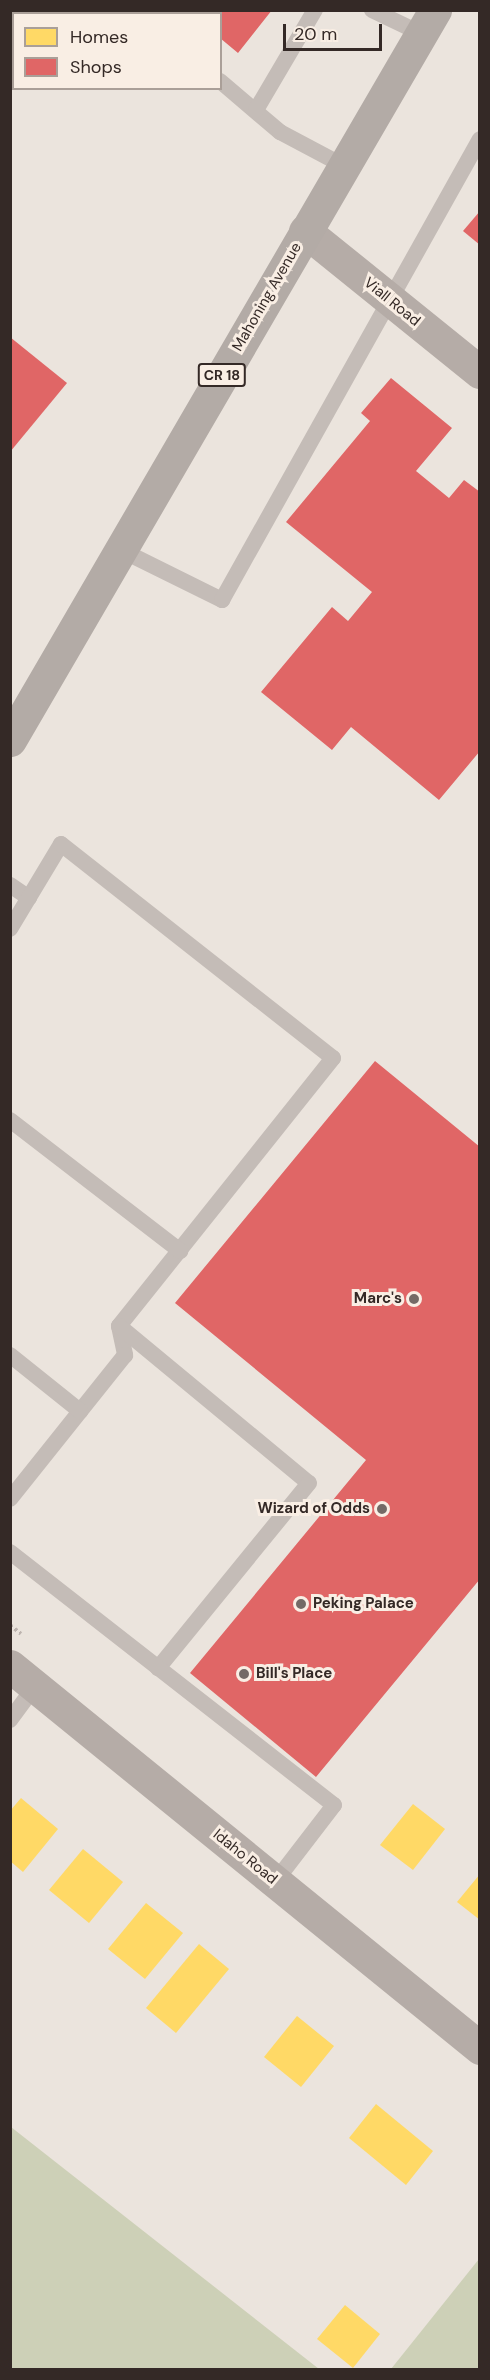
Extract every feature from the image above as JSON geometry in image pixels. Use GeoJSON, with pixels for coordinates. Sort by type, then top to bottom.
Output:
{"type":"FeatureCollection","features":[{"type":"Feature","properties":{"kind":"main road","name":"Mahoning Avenue"},"geometry":{"type":"LineString","coordinates":[[10,740],[428,22]]}},
{"type":"Feature","properties":{"kind":"street","name":"Viall Road"},"geometry":{"type":"LineString","coordinates":[[305,231],[480,372]]}},
{"type":"Feature","properties":{"kind":"street","name":"Idaho Road"},"geometry":{"type":"LineString","coordinates":[[23,1676],[480,2048]]}},
{"type":"Feature","properties":{"kind":"lane"},"geometry":{"type":"LineString","coordinates":[[256,110],[315,10]]}},
{"type":"Feature","properties":{"kind":"lane"},"geometry":{"type":"LineString","coordinates":[[372,10],[428,22]]}},
{"type":"Feature","properties":{"kind":"lane"},"geometry":{"type":"LineString","coordinates":[[222,83],[280,132],[344,166]]}},
{"type":"Feature","properties":{"kind":"lane"},"geometry":{"type":"LineString","coordinates":[[121,550],[222,600],[480,139]]}},
{"type":"Feature","properties":{"kind":"lane"},"geometry":{"type":"LineString","coordinates":[[10,929],[61,844],[333,1058],[119,1326]]}},
{"type":"Feature","properties":{"kind":"lane"},"geometry":{"type":"LineString","coordinates":[[10,885],[29,898]]}},
{"type":"Feature","properties":{"kind":"lane"},"geometry":{"type":"LineString","coordinates":[[10,1119],[180,1251]]}},
{"type":"Feature","properties":{"kind":"lane"},"geometry":{"type":"LineString","coordinates":[[10,1499],[125,1355],[119,1326]]}},
{"type":"Feature","properties":{"kind":"lane"},"geometry":{"type":"LineString","coordinates":[[119,1326],[309,1483],[158,1668]]}},
{"type":"Feature","properties":{"kind":"lane"},"geometry":{"type":"LineString","coordinates":[[10,1355],[80,1411]]}},
{"type":"Feature","properties":{"kind":"lane"},"geometry":{"type":"LineString","coordinates":[[10,1552],[334,1805],[275,1882]]}},
{"type":"Feature","properties":{"kind":"lane"},"geometry":{"type":"LineString","coordinates":[[10,1720],[23,1676]]}},
{"type":"Feature","properties":{"kind":"green space"},"geometry":{"type":"Polygon","coordinates":[[[11,2127],[319,2369],[11,2369],[11,2127]]]}},
{"type":"Feature","properties":{"kind":"green space"},"geometry":{"type":"Polygon","coordinates":[[[479,2259],[479,2369],[391,2369],[479,2259]]]}},
{"type":"Feature","properties":{"kind":"building: Homes"},"geometry":{"type":"Polygon","coordinates":[[[21,1798],[58,1829],[23,1872],[10,1861],[10,1811],[21,1798]]]}},
{"type":"Feature","properties":{"kind":"building: Homes"},"geometry":{"type":"Polygon","coordinates":[[[413,1804],[445,1829],[413,1870],[380,1845],[413,1804]]]}},
{"type":"Feature","properties":{"kind":"building: Homes"},"geometry":{"type":"Polygon","coordinates":[[[83,1849],[123,1882],[89,1923],[49,1890],[83,1849]]]}},
{"type":"Feature","properties":{"kind":"building: Homes"},"geometry":{"type":"Polygon","coordinates":[[[480,1874],[480,1920],[457,1902],[480,1874]]]}},
{"type":"Feature","properties":{"kind":"building: Homes"},"geometry":{"type":"Polygon","coordinates":[[[146,1903],[183,1933],[145,1979],[108,1949],[146,1903]]]}},
{"type":"Feature","properties":{"kind":"building: Homes"},"geometry":{"type":"Polygon","coordinates":[[[199,1944],[229,1969],[176,2033],[146,2008],[199,1944]]]}},
{"type":"Feature","properties":{"kind":"building: Homes"},"geometry":{"type":"Polygon","coordinates":[[[297,2016],[334,2046],[301,2087],[264,2057],[297,2016]]]}},
{"type":"Feature","properties":{"kind":"building: Homes"},"geometry":{"type":"Polygon","coordinates":[[[376,2104],[433,2151],[406,2185],[349,2138],[376,2104]]]}},
{"type":"Feature","properties":{"kind":"building: Homes"},"geometry":{"type":"Polygon","coordinates":[[[345,2305],[380,2334],[353,2368],[317,2339],[345,2305]]]}},
{"type":"Feature","properties":{"kind":"building: Shops"},"geometry":{"type":"Polygon","coordinates":[[[187,10],[272,10],[238,53],[222,40],[222,12],[187,10]]]}},
{"type":"Feature","properties":{"kind":"building: Shops"},"geometry":{"type":"Polygon","coordinates":[[[480,211],[480,245],[463,231],[480,211]]]}},
{"type":"Feature","properties":{"kind":"building: Shops"},"geometry":{"type":"Polygon","coordinates":[[[10,337],[67,383],[10,452],[10,337]]]}},
{"type":"Feature","properties":{"kind":"building: Shops"},"geometry":{"type":"Polygon","coordinates":[[[391,378],[452,428],[416,471],[449,498],[464,480],[480,492],[480,751],[439,800],[351,727],[332,750],[261,692],[332,607],[348,621],[372,592],[286,522],[370,421],[361,413],[391,378]]]}},
{"type":"Feature","properties":{"kind":"building: Shops"},"geometry":{"type":"Polygon","coordinates":[[[375,1061],[480,1147],[480,1579],[316,1777],[190,1673],[366,1460],[175,1303],[375,1061]]]}},
{"type":"Feature","properties":{"kind":"place","name":"Marc's"},"geometry":{"type":"Point","coordinates":[414,1299]}},
{"type":"Feature","properties":{"kind":"place","name":"Wizard of Odds"},"geometry":{"type":"Point","coordinates":[382,1509]}},
{"type":"Feature","properties":{"kind":"place","name":"Peking Palace"},"geometry":{"type":"Point","coordinates":[301,1604]}},
{"type":"Feature","properties":{"kind":"place","name":"Bill's Place"},"geometry":{"type":"Point","coordinates":[244,1674]}}]}
